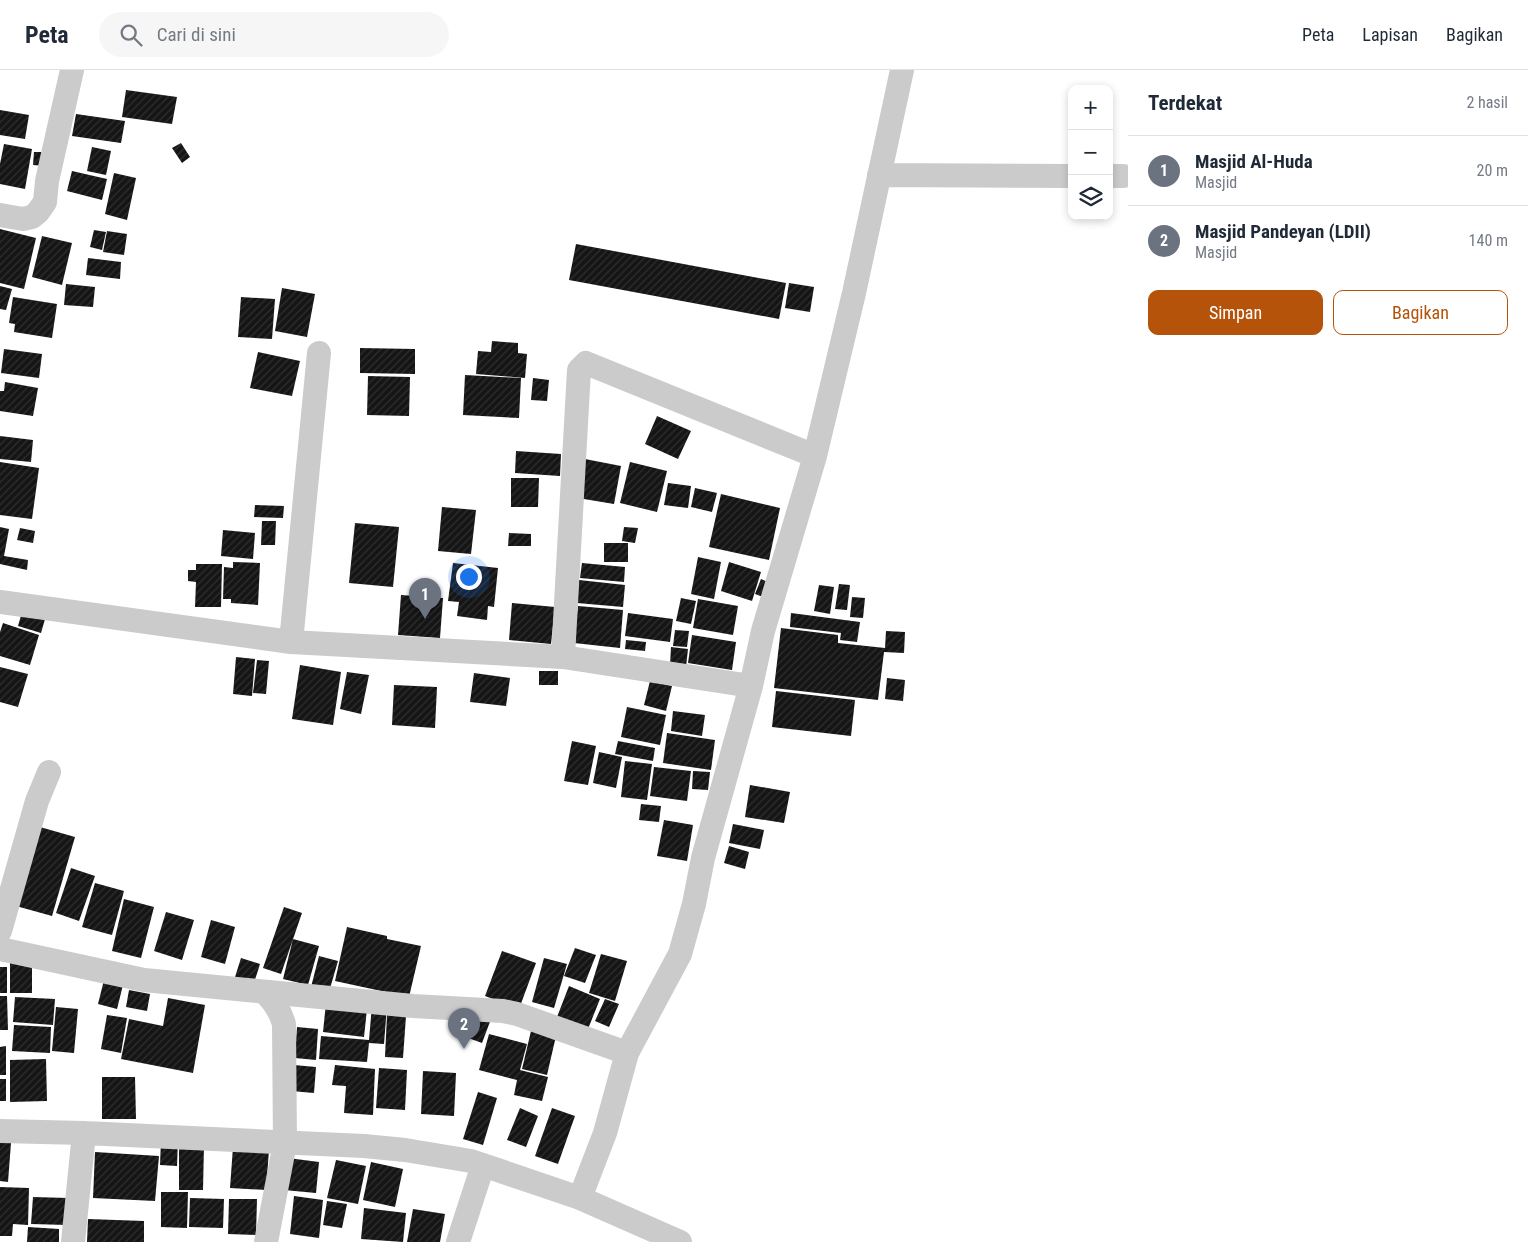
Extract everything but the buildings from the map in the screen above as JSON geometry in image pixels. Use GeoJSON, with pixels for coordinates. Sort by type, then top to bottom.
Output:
{"type":"FeatureCollection","features":[{"type":"Feature","properties":{"kind":"street"},"geometry":{"type":"LineString","coordinates":[[0,215],[23,219],[32,217],[45,202],[47,181],[72,70]]}},
{"type":"Feature","properties":{"kind":"street"},"geometry":{"type":"LineString","coordinates":[[580,1198],[605,1133],[626,1052],[680,954],[694,904],[703,858],[751,686],[763,631],[815,456],[854,292],[902,70]]}},
{"type":"Feature","properties":{"kind":"street"},"geometry":{"type":"LineString","coordinates":[[879,175],[1068,176]]}},
{"type":"Feature","properties":{"kind":"street"},"geometry":{"type":"LineString","coordinates":[[290,642],[319,353]]}},
{"type":"Feature","properties":{"kind":"street"},"geometry":{"type":"LineString","coordinates":[[563,658],[579,370],[586,363],[815,456]]}},
{"type":"Feature","properties":{"kind":"street"},"geometry":{"type":"LineString","coordinates":[[0,602],[290,642],[563,658],[751,686]]}},
{"type":"Feature","properties":{"kind":"street"},"geometry":{"type":"LineString","coordinates":[[0,931],[37,801],[49,772]]}},
{"type":"Feature","properties":{"kind":"street"},"geometry":{"type":"LineString","coordinates":[[0,949],[144,980],[413,1006],[503,1011],[517,1014],[626,1052]]}},
{"type":"Feature","properties":{"kind":"street"},"geometry":{"type":"LineString","coordinates":[[264,992],[273,1000],[281,1012],[284,1024],[285,1143],[266,1242]]}},
{"type":"Feature","properties":{"kind":"street"},"geometry":{"type":"LineString","coordinates":[[0,1131],[364,1146],[405,1150],[472,1161],[580,1198],[680,1242]]}},
{"type":"Feature","properties":{"kind":"street"},"geometry":{"type":"LineString","coordinates":[[74,1242],[84,1133]]}},
{"type":"Feature","properties":{"kind":"street"},"geometry":{"type":"LineString","coordinates":[[458,1242],[482,1165]]}},
{"type":"Feature","properties":{"kind":"place","name":"Masjid Al-Huda"},"geometry":{"type":"Point","coordinates":[425,619]}},
{"type":"Feature","properties":{"kind":"place","name":"Masjid Pandeyan (LDII)"},"geometry":{"type":"Point","coordinates":[464,1049]}}]}
